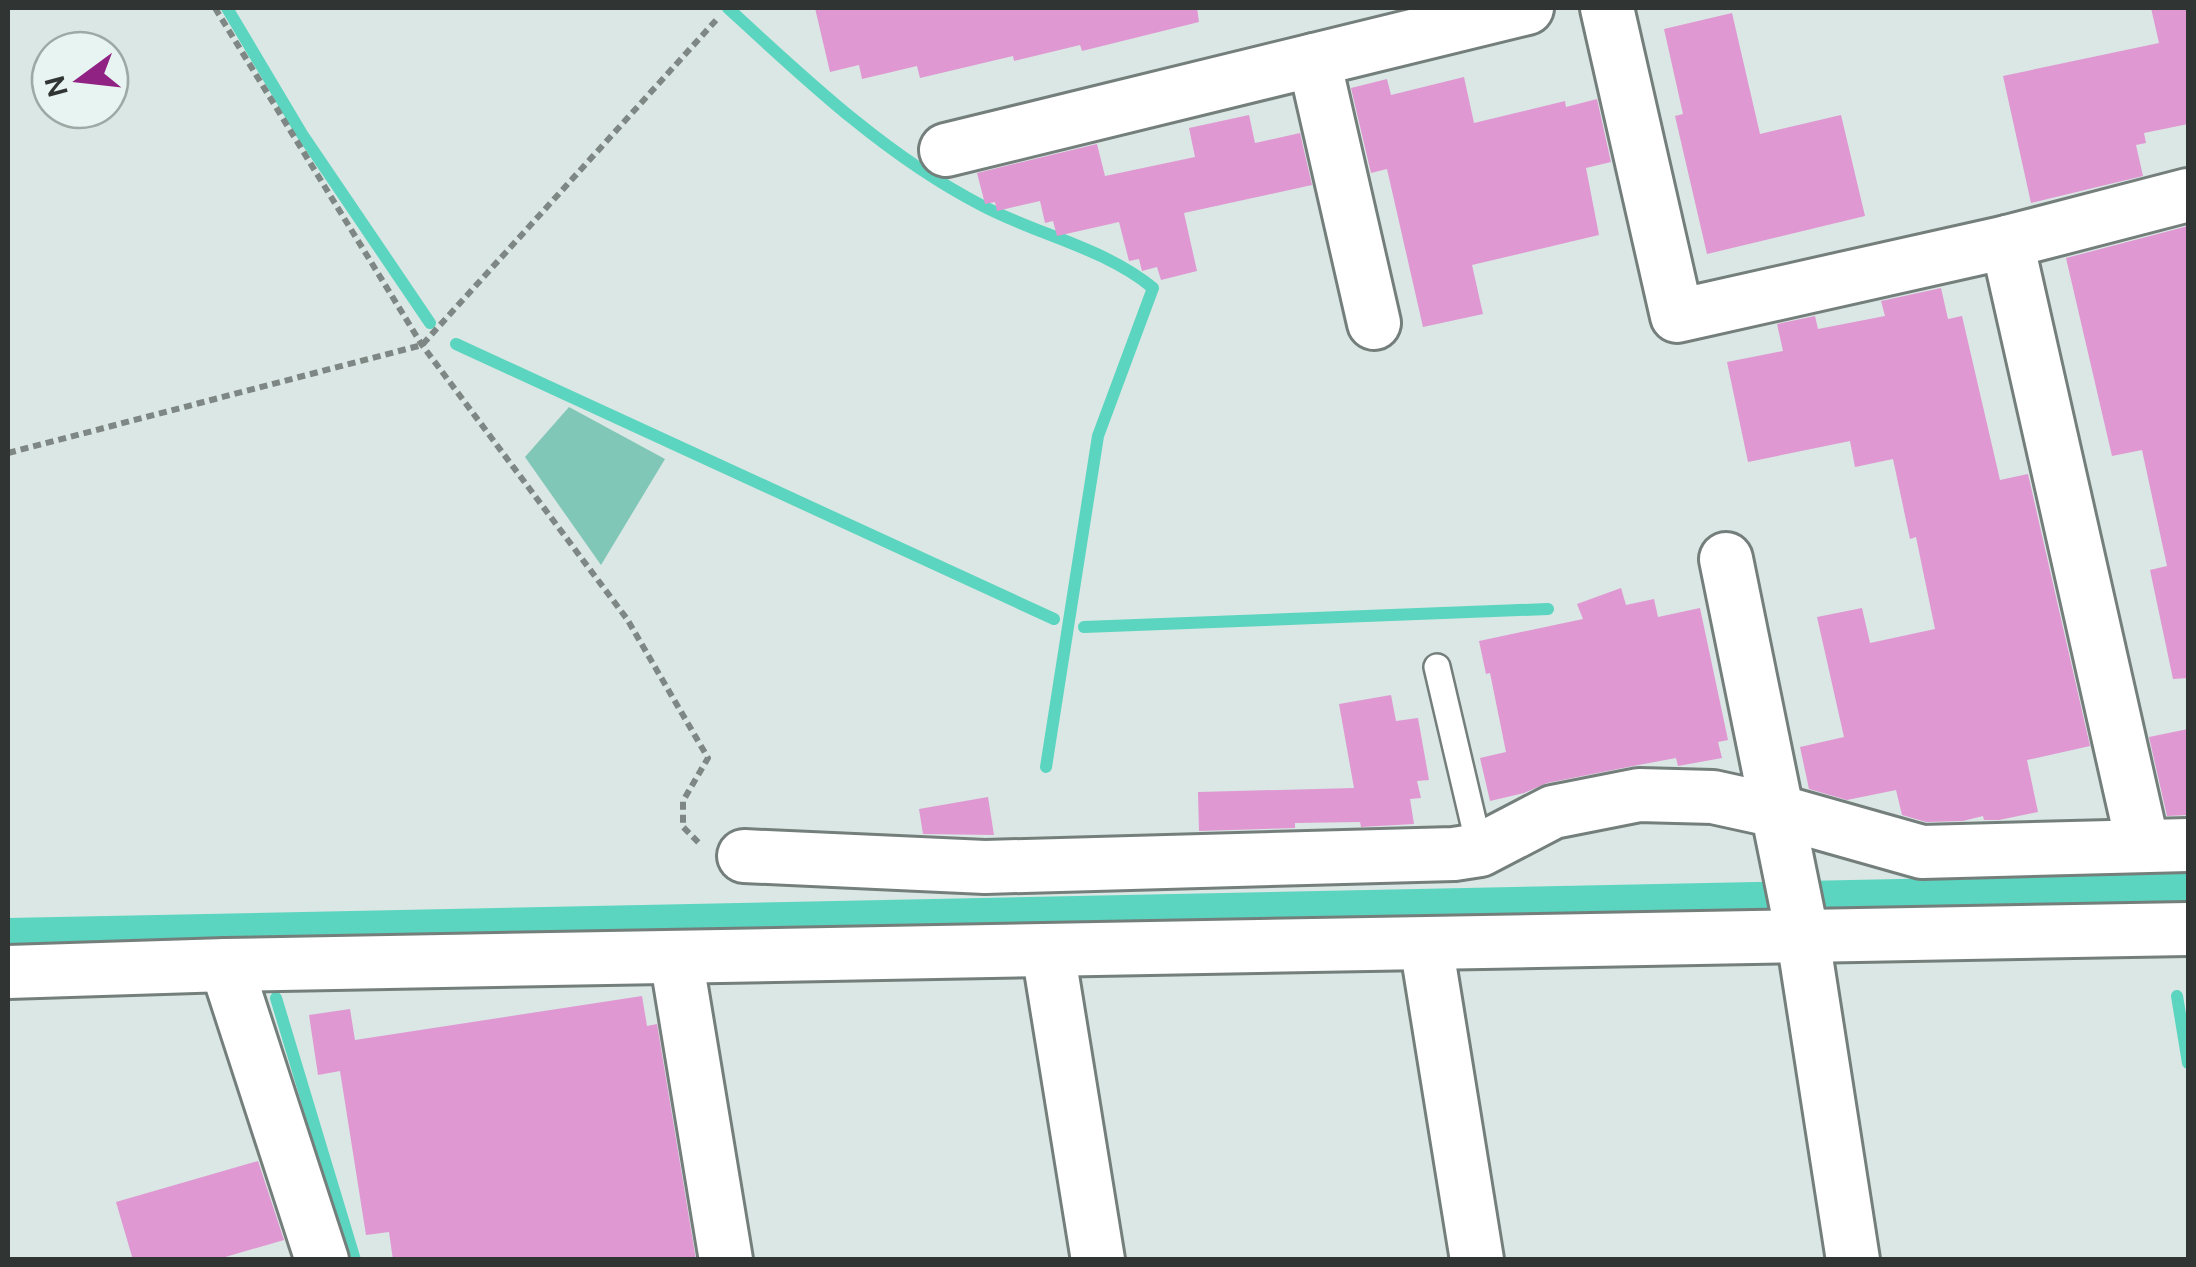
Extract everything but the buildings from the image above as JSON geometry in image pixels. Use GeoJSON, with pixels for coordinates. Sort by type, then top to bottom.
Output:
{"type":"FeatureCollection","features":[{"type":"Feature","properties":{"kind":"street"},"geometry":{"type":"LineString","coordinates":[[946,150],[1526,8]]}},
{"type":"Feature","properties":{"kind":"street"},"geometry":{"type":"LineString","coordinates":[[1608,8],[1678,316],[2007,242],[2188,194]]}},
{"type":"Feature","properties":{"kind":"street"},"geometry":{"type":"LineString","coordinates":[[1314,60],[1374,322]]}},
{"type":"Feature","properties":{"kind":"street"},"geometry":{"type":"LineString","coordinates":[[744,856],[985,867],[1454,854],[1480,850],[1553,812],[1639,795],[1712,797],[1777,810],[1922,852],[2166,845],[2007,242]]}},
{"type":"Feature","properties":{"kind":"street"},"geometry":{"type":"LineString","coordinates":[[1726,559],[1801,929],[1853,1260]]}},
{"type":"Feature","properties":{"kind":"street"},"geometry":{"type":"LineString","coordinates":[[8,972],[1426,944],[1801,929],[2188,929]]}},
{"type":"Feature","properties":{"kind":"street"},"geometry":{"type":"LineString","coordinates":[[1426,944],[1478,1260]]}},
{"type":"Feature","properties":{"kind":"street"},"geometry":{"type":"LineString","coordinates":[[1048,951],[1098,1260]]}},
{"type":"Feature","properties":{"kind":"street"},"geometry":{"type":"LineString","coordinates":[[676,957],[726,1260]]}},
{"type":"Feature","properties":{"kind":"street"},"geometry":{"type":"LineString","coordinates":[[226,965],[322,1260]]}},
{"type":"Feature","properties":{"kind":"lane"},"geometry":{"type":"LineString","coordinates":[[1437,666],[1480,850]]}},
{"type":"Feature","properties":{"kind":"path"},"geometry":{"type":"LineString","coordinates":[[215,8],[422,345],[628,619],[708,758],[683,801],[683,827],[712,857],[744,856]]}},
{"type":"Feature","properties":{"kind":"path"},"geometry":{"type":"LineString","coordinates":[[8,453],[422,345],[718,18]]}},
{"type":"Feature","properties":{"kind":"shaded area"},"geometry":{"type":"Polygon","coordinates":[[[569,407],[665,459],[601,565],[525,457],[569,407]]]}},
{"type":"Feature","properties":{"kind":"shaded area"},"geometry":{"type":"Polygon","coordinates":[[[2188,873],[2188,903],[8,950],[8,918],[2188,873]]]}},
{"type":"Feature","properties":{"kind":"waterway"},"geometry":{"type":"LineString","coordinates":[[227,8],[302,134],[430,323]]}},
{"type":"Feature","properties":{"kind":"waterway"},"geometry":{"type":"LineString","coordinates":[[728,8],[848,115],[912,164],[981,205],[1113,262],[1153,288],[1098,436],[1046,767]]}},
{"type":"Feature","properties":{"kind":"waterway"},"geometry":{"type":"LineString","coordinates":[[456,344],[1054,619]]}},
{"type":"Feature","properties":{"kind":"waterway"},"geometry":{"type":"LineString","coordinates":[[1084,627],[1548,609]]}},
{"type":"Feature","properties":{"kind":"waterway"},"geometry":{"type":"LineString","coordinates":[[2177,996],[2188,1063]]}},
{"type":"Feature","properties":{"kind":"waterway"},"geometry":{"type":"LineString","coordinates":[[276,998],[355,1260]]}}]}
